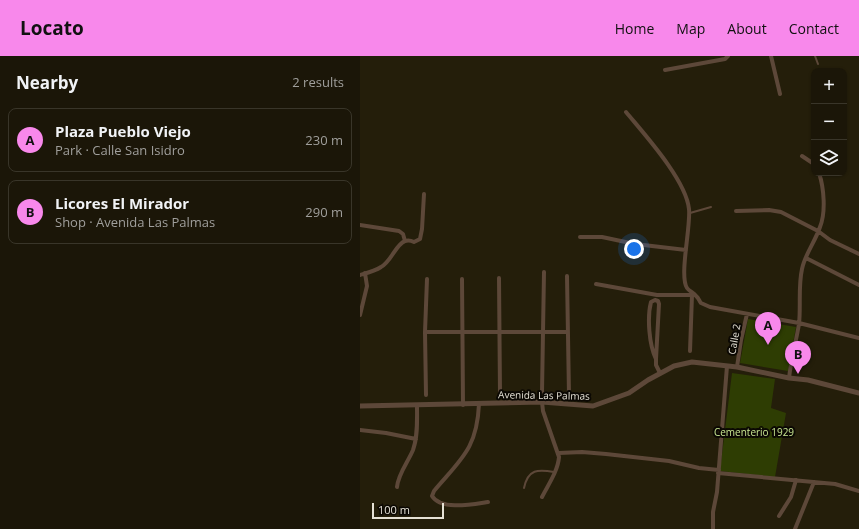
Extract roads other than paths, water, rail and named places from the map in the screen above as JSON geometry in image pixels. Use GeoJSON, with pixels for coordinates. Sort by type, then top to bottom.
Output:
{"type":"FeatureCollection","features":[{"type":"Feature","properties":{"kind":"street"},"geometry":{"type":"LineString","coordinates":[[665,70],[725,59],[728,56]]}},
{"type":"Feature","properties":{"kind":"street"},"geometry":{"type":"LineString","coordinates":[[771,56],[780,94]]}},
{"type":"Feature","properties":{"kind":"street"},"geometry":{"type":"LineString","coordinates":[[626,112],[662,157],[675,176],[685,196],[689,213],[685,283],[687,288],[701,304],[704,306],[799,323],[859,338]]}},
{"type":"Feature","properties":{"kind":"street"},"geometry":{"type":"LineString","coordinates":[[802,156],[811,162]]}},
{"type":"Feature","properties":{"kind":"street"},"geometry":{"type":"LineString","coordinates":[[789,378],[799,323],[801,275],[806,258],[822,220],[823,207],[820,176]]}},
{"type":"Feature","properties":{"kind":"street"},"geometry":{"type":"LineString","coordinates":[[360,275],[382,267],[405,241],[414,242],[421,237],[424,194]]}},
{"type":"Feature","properties":{"kind":"street"},"geometry":{"type":"LineString","coordinates":[[736,211],[769,210],[781,212],[818,231],[830,240],[859,254]]}},
{"type":"Feature","properties":{"kind":"street"},"geometry":{"type":"LineString","coordinates":[[360,225],[399,231],[403,234],[405,241]]}},
{"type":"Feature","properties":{"kind":"street"},"geometry":{"type":"LineString","coordinates":[[580,237],[602,237],[635,244],[686,250]]}},
{"type":"Feature","properties":{"kind":"street"},"geometry":{"type":"LineString","coordinates":[[806,258],[859,284]]}},
{"type":"Feature","properties":{"kind":"street"},"geometry":{"type":"LineString","coordinates":[[542,392],[544,272]]}},
{"type":"Feature","properties":{"kind":"street"},"geometry":{"type":"LineString","coordinates":[[360,313],[366,286],[366,273]]}},
{"type":"Feature","properties":{"kind":"street"},"geometry":{"type":"LineString","coordinates":[[567,276],[569,395]]}},
{"type":"Feature","properties":{"kind":"street"},"geometry":{"type":"LineString","coordinates":[[499,278],[500,394]]}},
{"type":"Feature","properties":{"kind":"street"},"geometry":{"type":"LineString","coordinates":[[426,395],[425,332],[427,279]]}},
{"type":"Feature","properties":{"kind":"street"},"geometry":{"type":"LineString","coordinates":[[462,279],[463,404]]}},
{"type":"Feature","properties":{"kind":"street"},"geometry":{"type":"LineString","coordinates":[[596,284],[657,295],[694,295]]}},
{"type":"Feature","properties":{"kind":"street"},"geometry":{"type":"LineString","coordinates":[[690,351],[694,295]]}},
{"type":"Feature","properties":{"kind":"street"},"geometry":{"type":"LineString","coordinates":[[656,359],[653,354],[648,320],[651,302],[655,300],[660,304],[656,359],[656,365],[660,373]]}},
{"type":"Feature","properties":{"kind":"street","name":"Calle 2"},"geometry":{"type":"LineString","coordinates":[[737,366],[747,314]]}},
{"type":"Feature","properties":{"kind":"street"},"geometry":{"type":"LineString","coordinates":[[425,332],[568,332]]}},
{"type":"Feature","properties":{"kind":"street","name":"Avenida Las Palmas"},"geometry":{"type":"LineString","coordinates":[[360,406],[416,406],[542,402],[593,406],[629,393],[648,380],[674,366],[692,362],[737,366],[789,378],[808,380],[859,393]]}},
{"type":"Feature","properties":{"kind":"street"},"geometry":{"type":"LineString","coordinates":[[713,529],[713,512],[727,366]]}},
{"type":"Feature","properties":{"kind":"street"},"geometry":{"type":"LineString","coordinates":[[542,402],[543,411],[559,453],[558,464],[542,497]]}},
{"type":"Feature","properties":{"kind":"street"},"geometry":{"type":"LineString","coordinates":[[479,404],[477,422],[471,443],[459,463],[434,491],[432,496],[441,502],[457,506],[488,502]]}},
{"type":"Feature","properties":{"kind":"street"},"geometry":{"type":"LineString","coordinates":[[396,487],[416,439],[416,406]]}},
{"type":"Feature","properties":{"kind":"street"},"geometry":{"type":"LineString","coordinates":[[360,430],[416,439]]}},
{"type":"Feature","properties":{"kind":"street"},"geometry":{"type":"LineString","coordinates":[[559,453],[582,452],[606,454],[669,462],[718,472],[835,484],[859,491]]}},
{"type":"Feature","properties":{"kind":"street"},"geometry":{"type":"LineString","coordinates":[[779,516],[791,497],[796,480]]}},
{"type":"Feature","properties":{"kind":"street"},"geometry":{"type":"LineString","coordinates":[[795,529],[814,482]]}},
{"type":"Feature","properties":{"kind":"lane"},"geometry":{"type":"LineString","coordinates":[[815,56],[818,64]]}},
{"type":"Feature","properties":{"kind":"lane"},"geometry":{"type":"LineString","coordinates":[[689,213],[711,207]]}},
{"type":"Feature","properties":{"kind":"lane"},"geometry":{"type":"LineString","coordinates":[[524,488],[529,477],[536,471],[541,470],[554,472]]}},
{"type":"Feature","properties":{"kind":"place","name":"Plaza Pueblo Viejo"},"geometry":{"type":"Point","coordinates":[768,345]}},
{"type":"Feature","properties":{"kind":"place","name":"Licores El Mirador"},"geometry":{"type":"Point","coordinates":[798,374]}},
{"type":"Feature","properties":{"kind":"park label","name":"Cementerio 1929"},"geometry":{"type":"Point","coordinates":[754,432]}}]}
